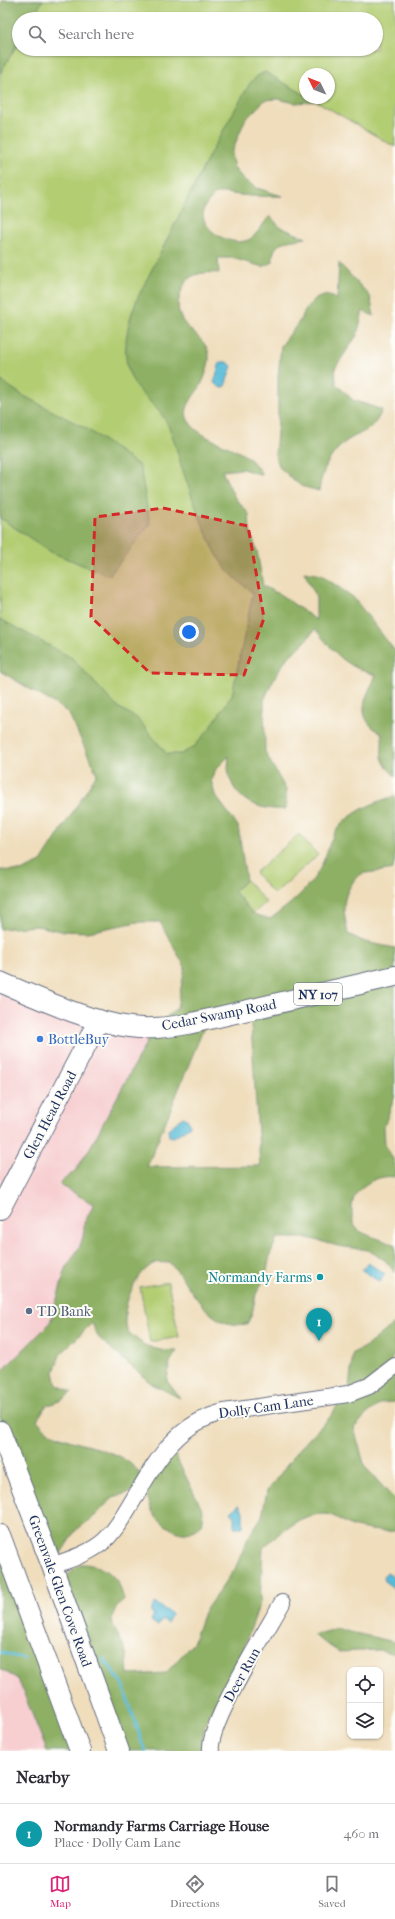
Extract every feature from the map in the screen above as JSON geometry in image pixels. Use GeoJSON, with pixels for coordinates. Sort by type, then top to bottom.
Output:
{"type":"FeatureCollection","features":[{"type":"Feature","properties":{"kind":"main road","name":"Cedar Swamp Road"},"geometry":{"type":"LineString","coordinates":[[0,982],[43,1000],[99,1020],[131,1028],[177,1026],[395,976]]}},
{"type":"Feature","properties":{"kind":"main road","name":"Glen Head Road"},"geometry":{"type":"LineString","coordinates":[[0,1209],[99,1020]]}},
{"type":"Feature","properties":{"kind":"main road","name":"Greenvale Glen Cove Road"},"geometry":{"type":"LineString","coordinates":[[0,1431],[52,1566],[119,1751]]}},
{"type":"Feature","properties":{"kind":"main road"},"geometry":{"type":"LineString","coordinates":[[0,1535],[80,1751]]}},
{"type":"Feature","properties":{"kind":"street","name":"Dolly Cam Lane"},"geometry":{"type":"LineString","coordinates":[[52,1566],[91,1550],[104,1541],[125,1514],[160,1457],[176,1438],[192,1424],[212,1415],[224,1412],[348,1394],[369,1386],[395,1366]]}},
{"type":"Feature","properties":{"kind":"street","name":"Deer Run"},"geometry":{"type":"LineString","coordinates":[[211,1751],[213,1731],[228,1700],[282,1603]]}},
{"type":"Feature","properties":{"kind":"highlighted area"},"geometry":{"type":"Polygon","coordinates":[[[163,508],[248,526],[264,618],[244,675],[150,673],[91,617],[95,517],[163,508]]]}},
{"type":"Feature","properties":{"kind":"shaded area"},"geometry":{"type":"Polygon","coordinates":[[[0,982],[154,1028],[91,1146],[75,1171],[64,1179],[93,1203],[84,1223],[84,1233],[80,1246],[66,1268],[50,1323],[0,1373],[0,982]]]}},
{"type":"Feature","properties":{"kind":"shaded area"},"geometry":{"type":"Polygon","coordinates":[[[0,1670],[18,1679],[47,1751],[0,1751],[0,1670]]]}},
{"type":"Feature","properties":{"kind":"green space"},"geometry":{"type":"Polygon","coordinates":[[[3,0],[43,0],[36,12],[12,12],[12,53],[0,74],[0,6],[3,0]]]}},
{"type":"Feature","properties":{"kind":"green space"},"geometry":{"type":"Polygon","coordinates":[[[20,0],[395,0],[395,147],[321,104],[335,104],[335,68],[299,68],[299,92],[265,72],[139,315],[277,617],[190,787],[0,652],[0,39],[12,16],[12,56],[383,56],[383,12],[14,12],[20,0]]]}},
{"type":"Feature","properties":{"kind":"green space"},"geometry":{"type":"Polygon","coordinates":[[[265,72],[299,92],[299,103],[277,99],[265,100],[245,120],[231,154],[234,168],[244,180],[257,188],[282,196],[250,196],[218,193],[207,203],[203,211],[204,219],[208,227],[215,233],[233,241],[242,242],[250,239],[256,234],[270,216],[280,227],[306,238],[282,243],[275,249],[273,262],[263,267],[232,258],[218,258],[219,273],[198,274],[189,278],[186,282],[178,302],[179,313],[183,322],[208,350],[209,360],[203,381],[187,407],[187,418],[195,429],[202,434],[236,450],[250,459],[263,475],[242,469],[222,471],[235,498],[249,514],[250,531],[257,551],[263,586],[281,595],[316,620],[316,596],[304,572],[321,575],[353,597],[395,651],[395,776],[383,761],[382,734],[373,728],[367,721],[364,714],[365,700],[376,675],[356,668],[341,658],[315,629],[305,642],[287,658],[272,682],[264,700],[265,752],[286,790],[286,809],[266,808],[256,805],[240,796],[230,779],[228,768],[229,756],[216,769],[211,780],[215,795],[238,826],[246,880],[234,891],[253,914],[270,919],[297,898],[314,879],[323,862],[335,832],[340,825],[362,809],[379,801],[395,796],[395,860],[393,869],[365,873],[358,876],[346,895],[344,907],[348,934],[365,942],[395,948],[395,1095],[384,1127],[385,1144],[395,1163],[395,1177],[383,1177],[376,1179],[359,1190],[355,1195],[353,1202],[352,1219],[354,1225],[359,1231],[395,1245],[395,1273],[386,1261],[368,1250],[338,1246],[308,1238],[277,1238],[270,1255],[266,1276],[256,1294],[252,1314],[247,1324],[233,1324],[221,1321],[211,1314],[193,1294],[170,1263],[155,1263],[148,1268],[135,1283],[130,1293],[125,1313],[125,1323],[129,1332],[149,1347],[160,1350],[177,1351],[170,1362],[167,1381],[180,1398],[152,1384],[125,1361],[98,1337],[92,1323],[60,1355],[54,1372],[57,1385],[72,1392],[62,1400],[46,1406],[37,1420],[46,1430],[62,1438],[114,1454],[126,1460],[135,1468],[143,1479],[166,1455],[174,1453],[203,1511],[201,1526],[193,1531],[182,1533],[163,1524],[158,1520],[152,1511],[145,1488],[113,1497],[96,1515],[75,1531],[58,1558],[0,1422],[0,1373],[50,1323],[66,1268],[80,1246],[84,1233],[84,1223],[93,1204],[61,1185],[61,1182],[75,1171],[91,1146],[154,1028],[177,1008],[185,967],[160,922],[137,922],[88,932],[61,931],[37,926],[0,929],[0,870],[21,871],[41,862],[97,774],[68,712],[0,671],[0,619],[72,658],[116,706],[137,718],[167,754],[181,754],[194,747],[210,728],[232,695],[253,593],[228,571],[207,535],[195,505],[168,425],[163,417],[139,390],[130,375],[126,356],[126,338],[132,312],[139,295],[210,154],[250,83],[257,76],[265,72]],[[250,1010],[207,1020],[147,1167],[260,1166],[250,1010]]]}},
{"type":"Feature","properties":{"kind":"green space"},"geometry":{"type":"Polygon","coordinates":[[[339,263],[370,296],[374,316],[363,311],[357,335],[335,368],[336,384],[353,400],[382,410],[375,423],[366,431],[350,439],[338,448],[324,471],[319,491],[301,486],[280,468],[275,455],[278,421],[278,378],[281,346],[299,322],[306,309],[315,299],[327,295],[337,299],[339,263]]]}},
{"type":"Feature","properties":{"kind":"green space"},"geometry":{"type":"Polygon","coordinates":[[[0,380],[22,395],[87,429],[140,466],[150,524],[109,576],[51,552],[0,518],[0,380]]]}},
{"type":"Feature","properties":{"kind":"green space"},"geometry":{"type":"Polygon","coordinates":[[[299,834],[318,855],[274,894],[255,873],[299,834]]]}},
{"type":"Feature","properties":{"kind":"green space"},"geometry":{"type":"Polygon","coordinates":[[[246,880],[266,902],[253,914],[234,891],[246,880]]]}},
{"type":"Feature","properties":{"kind":"green space"},"geometry":{"type":"Polygon","coordinates":[[[168,1282],[179,1337],[150,1342],[140,1287],[168,1282]]]}},
{"type":"Feature","properties":{"kind":"green space"},"geometry":{"type":"Polygon","coordinates":[[[395,1323],[395,1352],[390,1362],[395,1362],[395,1402],[381,1403],[367,1414],[354,1428],[365,1467],[395,1500],[395,1531],[355,1527],[328,1514],[306,1517],[284,1530],[263,1548],[260,1603],[243,1650],[205,1723],[201,1751],[123,1751],[64,1579],[79,1564],[84,1564],[101,1568],[116,1579],[124,1599],[114,1613],[112,1623],[125,1650],[128,1675],[166,1673],[193,1643],[204,1612],[235,1569],[248,1538],[262,1516],[267,1491],[301,1447],[330,1417],[349,1388],[353,1353],[368,1345],[395,1323]]]}},
{"type":"Feature","properties":{"kind":"green space"},"geometry":{"type":"Polygon","coordinates":[[[0,1550],[80,1751],[47,1751],[18,1679],[0,1669],[0,1550]]]}},
{"type":"Feature","properties":{"kind":"green space"},"geometry":{"type":"Polygon","coordinates":[[[337,1629],[395,1642],[395,1654],[379,1650],[339,1652],[313,1635],[337,1629]]]}},
{"type":"Feature","properties":{"kind":"water"},"geometry":{"type":"Polygon","coordinates":[[[220,362],[227,362],[232,366],[225,386],[221,388],[214,383],[220,362]]]}},
{"type":"Feature","properties":{"kind":"water"},"geometry":{"type":"Polygon","coordinates":[[[183,1117],[187,1119],[190,1126],[174,1137],[169,1136],[168,1129],[183,1117]]]}},
{"type":"Feature","properties":{"kind":"water"},"geometry":{"type":"Polygon","coordinates":[[[368,1263],[385,1274],[380,1282],[362,1270],[368,1263]]]}},
{"type":"Feature","properties":{"kind":"water"},"geometry":{"type":"Polygon","coordinates":[[[239,1505],[243,1511],[243,1527],[234,1527],[234,1516],[231,1511],[239,1505]]]}},
{"type":"Feature","properties":{"kind":"water"},"geometry":{"type":"Polygon","coordinates":[[[387,1573],[395,1578],[395,1589],[384,1581],[383,1577],[387,1573]]]}},
{"type":"Feature","properties":{"kind":"water"},"geometry":{"type":"Polygon","coordinates":[[[155,1603],[172,1614],[167,1623],[162,1620],[158,1626],[151,1621],[154,1615],[150,1612],[155,1603]]]}},
{"type":"Feature","properties":{"kind":"waterway"},"geometry":{"type":"LineString","coordinates":[[0,1652],[24,1659]]}},
{"type":"Feature","properties":{"kind":"waterway"},"geometry":{"type":"LineString","coordinates":[[103,1658],[122,1683],[145,1751]]}},
{"type":"Feature","properties":{"kind":"place","name":"BottleBuy"},"geometry":{"type":"Point","coordinates":[40,1039]}},
{"type":"Feature","properties":{"kind":"place","name":"Normandy Farms"},"geometry":{"type":"Point","coordinates":[320,1277]}},
{"type":"Feature","properties":{"kind":"place","name":"TD Bank"},"geometry":{"type":"Point","coordinates":[29,1311]}},
{"type":"Feature","properties":{"kind":"place","name":"Normandy Farms Carriage House"},"geometry":{"type":"Point","coordinates":[319,1341]}}]}
